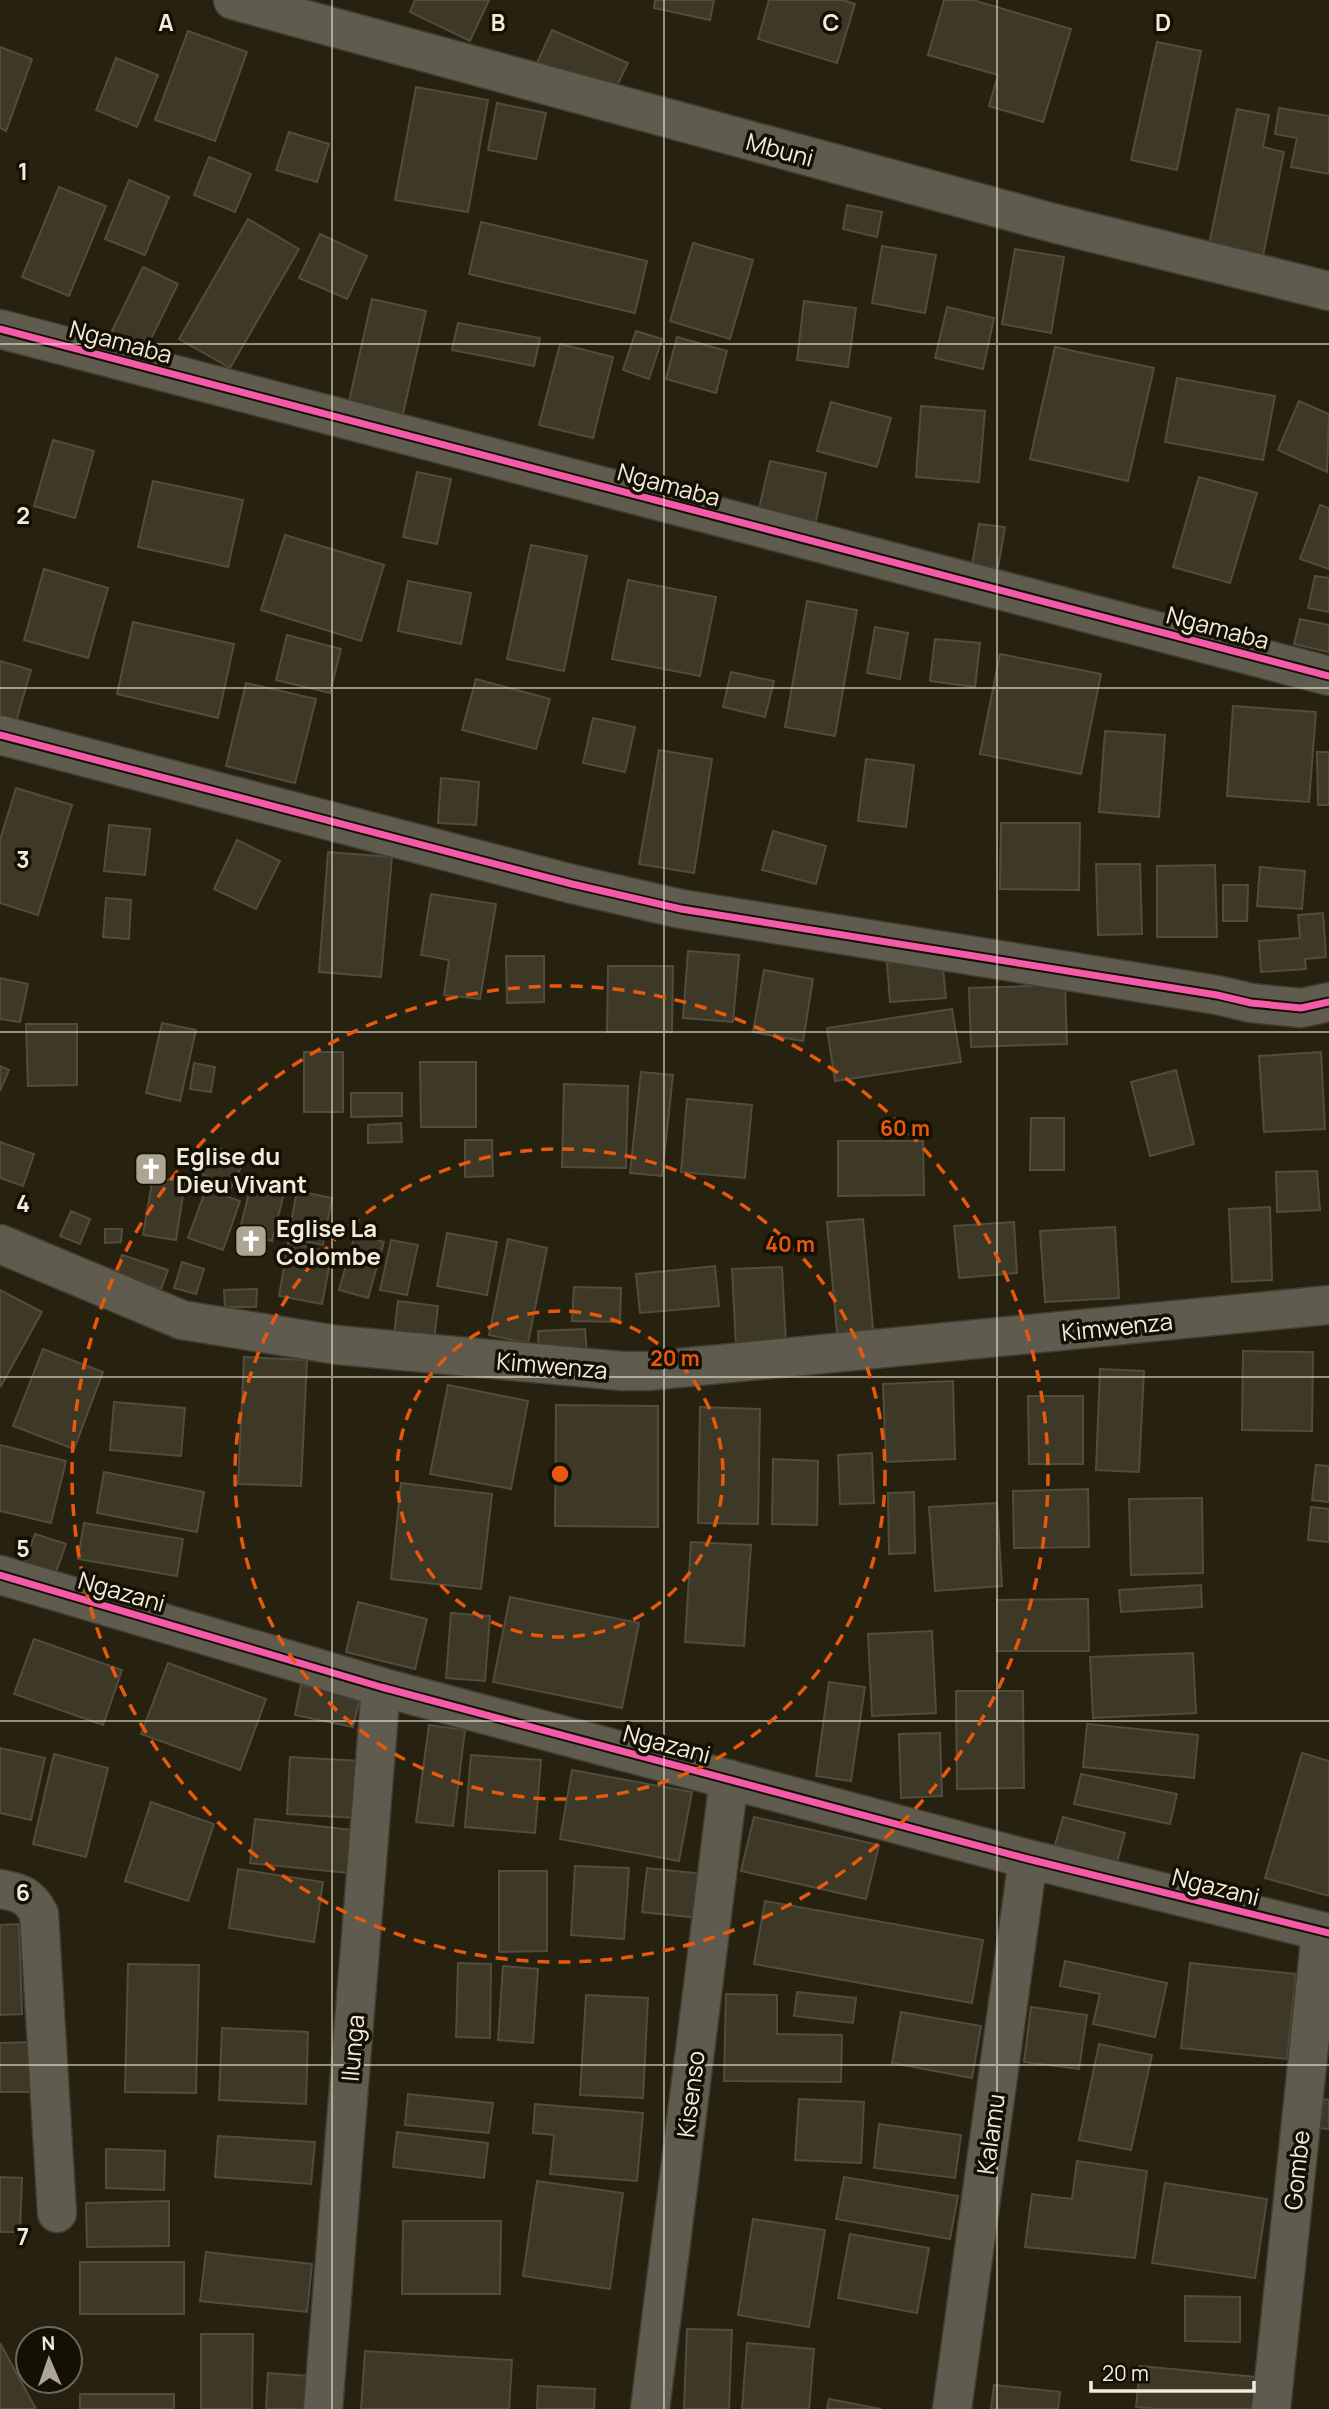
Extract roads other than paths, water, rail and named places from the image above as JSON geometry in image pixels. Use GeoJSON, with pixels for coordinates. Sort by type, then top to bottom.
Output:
{"type":"FeatureCollection","features":[{"type":"Feature","properties":{"kind":"street","name":"Mbuni"},"geometry":{"type":"LineString","coordinates":[[233,0],[306,10],[1043,221],[1329,291]]}},
{"type":"Feature","properties":{"kind":"street","name":"Ngamaba"},"geometry":{"type":"LineString","coordinates":[[0,328],[1329,676]]}},
{"type":"Feature","properties":{"kind":"street"},"geometry":{"type":"LineString","coordinates":[[0,735],[572,884],[681,909],[1251,1003],[1301,1008],[1329,1002]]}},
{"type":"Feature","properties":{"kind":"street","name":"Kimwenza"},"geometry":{"type":"LineString","coordinates":[[0,1244],[182,1320],[337,1345],[622,1371],[662,1370],[1329,1305]]}},
{"type":"Feature","properties":{"kind":"street","name":"Ngazani"},"geometry":{"type":"LineString","coordinates":[[0,1574],[381,1687],[1028,1859],[1325,1932]]}},
{"type":"Feature","properties":{"kind":"street","name":"Ilunga"},"geometry":{"type":"LineString","coordinates":[[323,2409],[381,1687]]}},
{"type":"Feature","properties":{"kind":"street","name":"Kisenso"},"geometry":{"type":"LineString","coordinates":[[650,2409],[729,1779]]}},
{"type":"Feature","properties":{"kind":"street","name":"Kalamu"},"geometry":{"type":"LineString","coordinates":[[952,2409],[1028,1859]]}},
{"type":"Feature","properties":{"kind":"street"},"geometry":{"type":"LineString","coordinates":[[0,1889],[20,1892],[33,1901],[39,1914],[57,2213]]}},
{"type":"Feature","properties":{"kind":"street","name":"Gombe"},"geometry":{"type":"LineString","coordinates":[[1271,2409],[1325,1932]]}},
{"type":"Feature","properties":{"kind":"place","name":"Eglise du Dieu Vivant"},"geometry":{"type":"Point","coordinates":[151,1169]}},
{"type":"Feature","properties":{"kind":"place","name":"Eglise La Colombe"},"geometry":{"type":"Point","coordinates":[251,1241]}}]}
